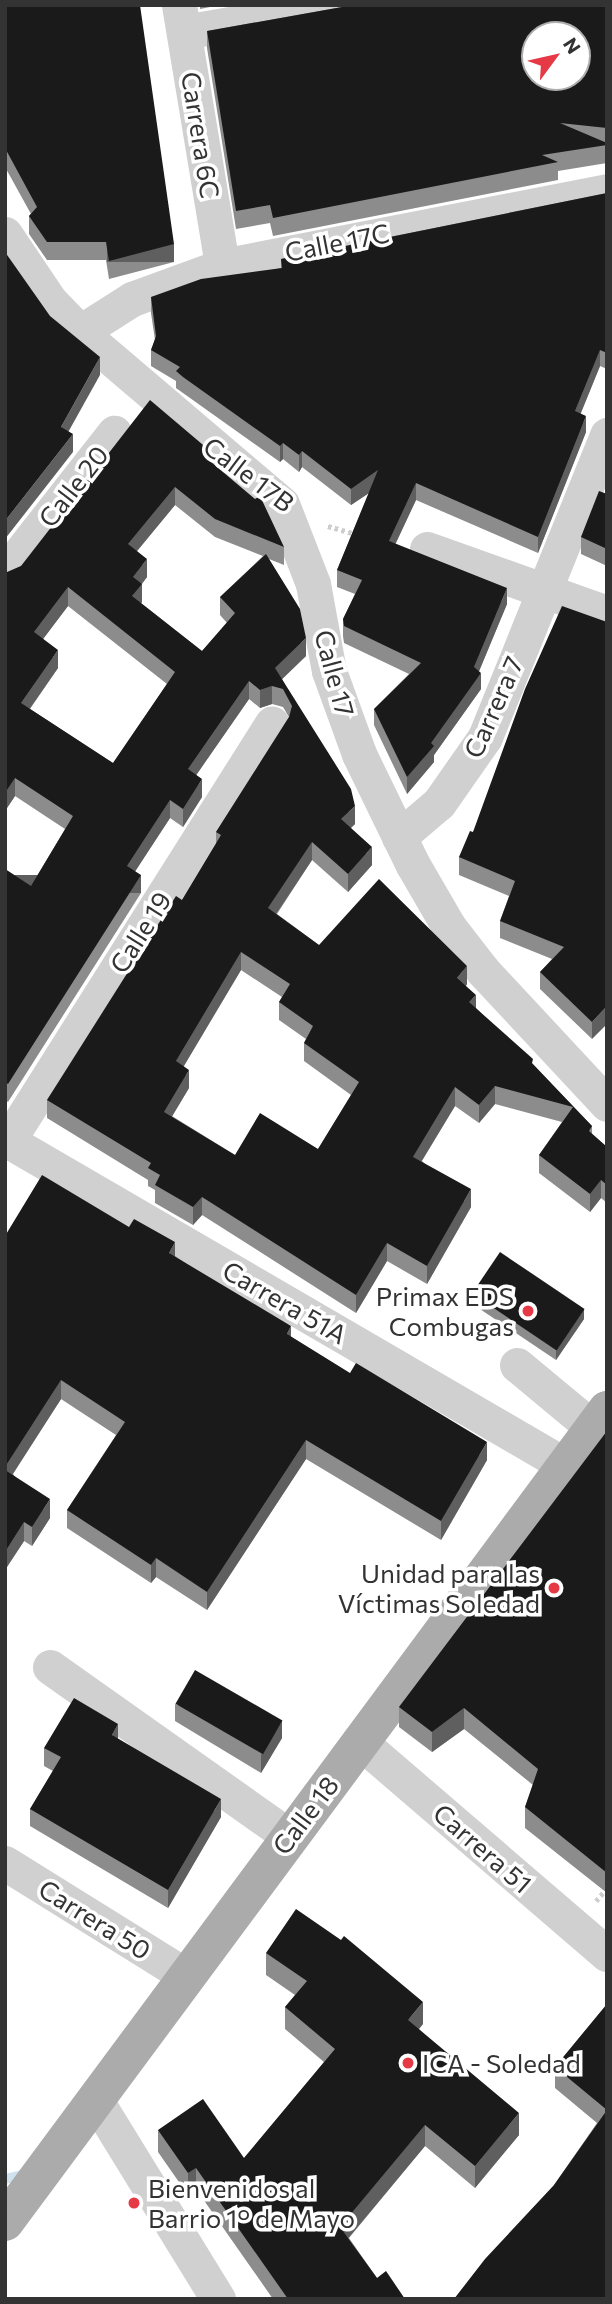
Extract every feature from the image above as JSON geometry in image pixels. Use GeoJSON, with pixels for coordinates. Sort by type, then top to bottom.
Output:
{"type":"FeatureCollection","features":[{"type":"Feature","properties":{"kind":"main road","name":"Calle 18"},"geometry":{"type":"LineString","coordinates":[[5,2222],[600,1419]]}},
{"type":"Feature","properties":{"kind":"street"},"geometry":{"type":"LineString","coordinates":[[182,19],[338,5]]}},
{"type":"Feature","properties":{"kind":"street","name":"Carrera 6C"},"geometry":{"type":"LineString","coordinates":[[182,19],[222,266]]}},
{"type":"Feature","properties":{"kind":"street","name":"Calle 17C"},"geometry":{"type":"LineString","coordinates":[[80,332],[132,299],[222,266],[607,191]]}},
{"type":"Feature","properties":{"kind":"street","name":"Calle 17B"},"geometry":{"type":"LineString","coordinates":[[5,234],[50,301],[80,332],[282,504]]}},
{"type":"Feature","properties":{"kind":"street","name":"Calle 20"},"geometry":{"type":"LineString","coordinates":[[5,572],[114,433]]}},
{"type":"Feature","properties":{"kind":"street","name":"Carrera 7"},"geometry":{"type":"LineString","coordinates":[[399,838],[439,803],[485,737],[607,435]]}},
{"type":"Feature","properties":{"kind":"street","name":"Calle 17"},"geometry":{"type":"LineString","coordinates":[[282,504],[313,584],[329,671],[359,754],[399,838]]}},
{"type":"Feature","properties":{"kind":"street"},"geometry":{"type":"LineString","coordinates":[[427,549],[607,612]]}},
{"type":"Feature","properties":{"kind":"street","name":"Calle 19"},"geometry":{"type":"LineString","coordinates":[[10,1151],[272,724]]}},
{"type":"Feature","properties":{"kind":"street"},"geometry":{"type":"LineString","coordinates":[[399,838],[449,927],[483,971],[607,1104]]}},
{"type":"Feature","properties":{"kind":"street","name":"Carrera 51A"},"geometry":{"type":"LineString","coordinates":[[10,1151],[565,1465]]}},
{"type":"Feature","properties":{"kind":"street"},"geometry":{"type":"LineString","coordinates":[[517,1365],[600,1419]]}},
{"type":"Feature","properties":{"kind":"street"},"geometry":{"type":"LineString","coordinates":[[50,1667],[289,1836]]}},
{"type":"Feature","properties":{"kind":"street","name":"Carrera 51"},"geometry":{"type":"LineString","coordinates":[[359,1741],[607,1954]]}},
{"type":"Feature","properties":{"kind":"street","name":"Carrera 50"},"geometry":{"type":"LineString","coordinates":[[5,1863],[186,1975]]}},
{"type":"Feature","properties":{"kind":"street"},"geometry":{"type":"LineString","coordinates":[[95,2099],[218,2299]]}},
{"type":"Feature","properties":{"kind":"path","name":"Calle 17B"},"geometry":{"type":"LineString","coordinates":[[282,504],[327,526],[365,537]]}},
{"type":"Feature","properties":{"kind":"building"},"geometry":{"type":"Polygon","coordinates":[[[5,5],[140,5],[174,244],[109,261],[106,242],[47,242],[29,216],[37,207],[5,148],[5,5]]]}},
{"type":"Feature","properties":{"kind":"building"},"geometry":{"type":"Polygon","coordinates":[[[346,5],[607,5],[607,128],[560,123],[607,145],[542,155],[558,162],[273,218],[270,205],[236,211],[207,31],[346,5]]]}},
{"type":"Feature","properties":{"kind":"building"},"geometry":{"type":"Polygon","coordinates":[[[607,193],[607,353],[600,350],[575,411],[586,416],[538,537],[416,483],[389,541],[507,588],[474,667],[481,673],[431,743],[434,746],[407,777],[374,709],[421,663],[344,626],[343,619],[362,580],[337,570],[378,470],[351,489],[302,451],[299,455],[283,443],[280,446],[183,377],[176,371],[180,367],[151,350],[156,336],[151,297],[201,279],[282,268],[281,259],[607,193]]]}},
{"type":"Feature","properties":{"kind":"building"},"geometry":{"type":"Polygon","coordinates":[[[5,252],[50,316],[100,357],[61,427],[73,434],[5,521],[5,252]]]}},
{"type":"Feature","properties":{"kind":"building"},"geometry":{"type":"Polygon","coordinates":[[[150,400],[209,450],[204,456],[255,499],[260,496],[284,547],[215,519],[175,487],[128,544],[147,559],[133,577],[142,584],[132,596],[202,651],[235,613],[220,597],[266,554],[300,609],[306,638],[275,668],[351,789],[355,806],[341,819],[372,847],[348,874],[312,842],[268,908],[319,945],[379,879],[467,966],[457,978],[476,995],[469,1002],[533,1059],[532,1063],[592,1126],[589,1131],[607,1147],[607,1185],[601,1180],[590,1194],[539,1155],[573,1107],[495,1086],[479,1105],[455,1087],[413,1157],[471,1189],[427,1266],[387,1243],[356,1295],[202,1197],[193,1207],[155,1185],[160,1175],[148,1168],[151,1163],[47,1100],[176,896],[182,900],[221,835],[216,832],[289,717],[292,706],[283,689],[272,686],[260,690],[249,681],[188,769],[202,779],[183,809],[170,800],[127,866],[141,875],[8,1084],[5,1082],[5,869],[31,886],[73,816],[15,778],[5,793],[5,573],[21,566],[150,400]],[[68,587],[34,632],[58,650],[21,703],[113,763],[175,672],[68,587]],[[241,952],[176,1061],[189,1070],[164,1112],[235,1155],[260,1113],[318,1149],[359,1082],[304,1043],[313,1026],[279,1002],[290,984],[241,952]]]}},
{"type":"Feature","properties":{"kind":"building"},"geometry":{"type":"Polygon","coordinates":[[[599,491],[607,494],[607,549],[581,537],[599,491]]]}},
{"type":"Feature","properties":{"kind":"building"},"geometry":{"type":"Polygon","coordinates":[[[562,606],[607,622],[607,1006],[592,1022],[540,972],[564,947],[500,921],[515,881],[459,857],[470,831],[473,832],[525,689],[562,606]]]}},
{"type":"Feature","properties":{"kind":"building"},"geometry":{"type":"Polygon","coordinates":[[[42,1175],[129,1227],[134,1219],[175,1242],[169,1253],[291,1326],[287,1334],[350,1373],[356,1363],[487,1442],[441,1521],[306,1440],[207,1592],[156,1558],[151,1565],[67,1510],[125,1422],[61,1380],[5,1467],[5,1236],[42,1175]]]}},
{"type":"Feature","properties":{"kind":"building","name":"Primax EDS Combugas"},"geometry":{"type":"Polygon","coordinates":[[[500,1252],[585,1309],[557,1350],[472,1293],[500,1252]]]}},
{"type":"Feature","properties":{"kind":"building","name":"Unidad para las Víctimas Soledad"},"geometry":{"type":"Polygon","coordinates":[[[607,1431],[607,1873],[525,1807],[538,1769],[464,1708],[432,1732],[399,1707],[607,1431]]]}},
{"type":"Feature","properties":{"kind":"building"},"geometry":{"type":"Polygon","coordinates":[[[5,1470],[50,1499],[32,1527],[24,1522],[5,1552],[5,1470]]]}},
{"type":"Feature","properties":{"kind":"building"},"geometry":{"type":"Polygon","coordinates":[[[195,1670],[282,1720],[263,1754],[176,1704],[195,1670]]]}},
{"type":"Feature","properties":{"kind":"building"},"geometry":{"type":"Polygon","coordinates":[[[74,1698],[118,1724],[112,1735],[221,1799],[168,1890],[30,1809],[61,1757],[44,1748],[74,1698]]]}},
{"type":"Feature","properties":{"kind":"building"},"geometry":{"type":"Polygon","coordinates":[[[296,1909],[341,1940],[344,1936],[423,2002],[408,2020],[519,2113],[475,2166],[425,2125],[340,2227],[377,2278],[386,2271],[405,2299],[288,2299],[196,2168],[188,2173],[158,2130],[203,2099],[244,2158],[335,2049],[285,2007],[307,1981],[266,1953],[296,1909]]]}},
{"type":"Feature","properties":{"kind":"building"},"geometry":{"type":"Polygon","coordinates":[[[607,2004],[607,2110],[555,2067],[607,2004]]]}},
{"type":"Feature","properties":{"kind":"building"},"geometry":{"type":"Polygon","coordinates":[[[607,2110],[607,2299],[454,2299],[485,2259],[554,2185],[607,2110]]]}},
{"type":"Feature","properties":{"kind":"waterway"},"geometry":{"type":"LineString","coordinates":[[5,2179],[26,2174]]}},
{"type":"Feature","properties":{"kind":"place","name":"Primax EDS Combugas"},"geometry":{"type":"Point","coordinates":[528,1311]}},
{"type":"Feature","properties":{"kind":"place","name":"Unidad para las Víctimas Soledad"},"geometry":{"type":"Point","coordinates":[554,1588]}},
{"type":"Feature","properties":{"kind":"place","name":"ICA - Soledad"},"geometry":{"type":"Point","coordinates":[408,2063]}},
{"type":"Feature","properties":{"kind":"place","name":"Bienvenidos al Barrio 1° de Mayo"},"geometry":{"type":"Point","coordinates":[134,2203]}}]}
